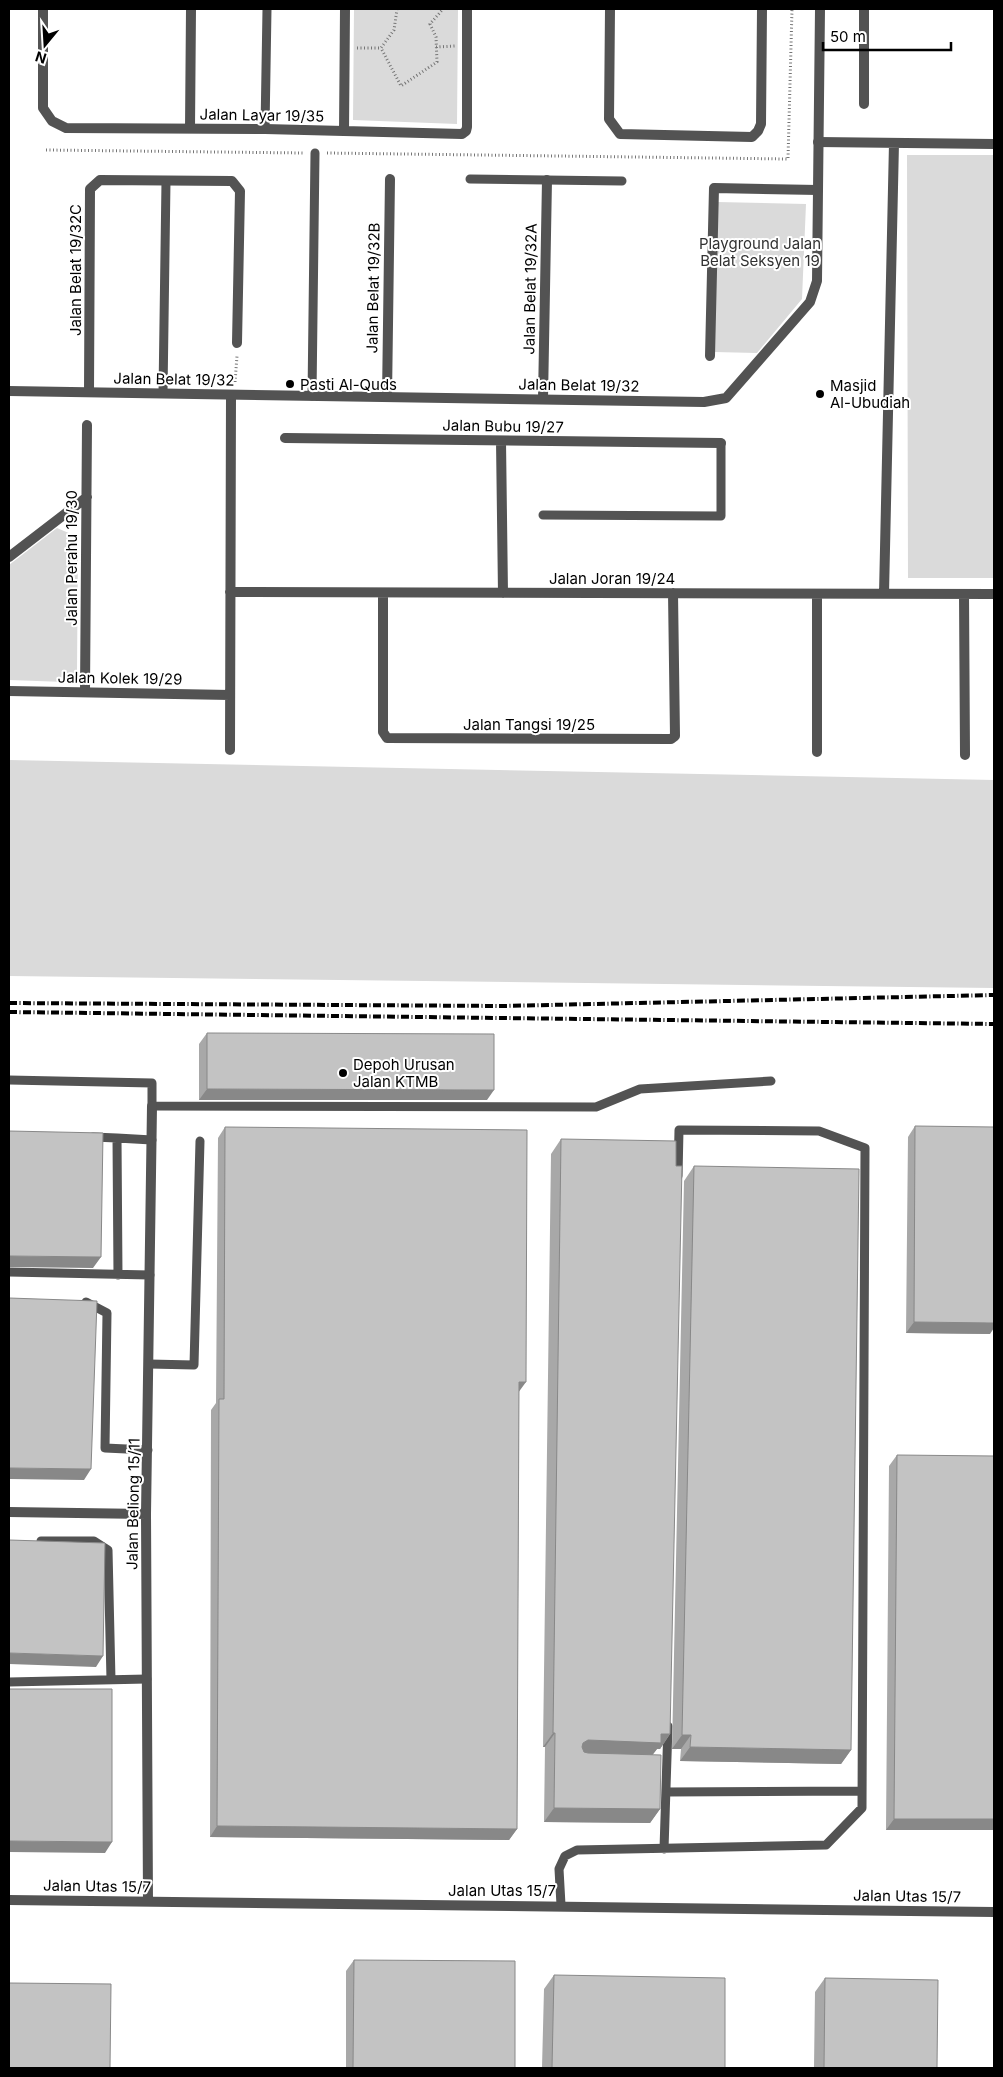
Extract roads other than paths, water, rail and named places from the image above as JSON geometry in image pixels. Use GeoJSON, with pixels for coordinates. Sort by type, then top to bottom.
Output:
{"type":"FeatureCollection","features":[{"type":"Feature","properties":{"kind":"street","name":"Jalan Layar 19/35"},"geometry":{"type":"LineString","coordinates":[[43,9],[43,108],[52,121],[66,128],[265,129],[462,134],[466,132],[467,9]]}},
{"type":"Feature","properties":{"kind":"street"},"geometry":{"type":"LineString","coordinates":[[190,128],[191,9]]}},
{"type":"Feature","properties":{"kind":"street"},"geometry":{"type":"LineString","coordinates":[[344,131],[346,9]]}},
{"type":"Feature","properties":{"kind":"street"},"geometry":{"type":"LineString","coordinates":[[610,9],[609,119],[620,134],[752,137],[758,132],[761,124],[762,9]]}},
{"type":"Feature","properties":{"kind":"street","name":"Jalan Belat 19/32"},"geometry":{"type":"LineString","coordinates":[[9,391],[704,402],[726,398],[810,302],[817,281],[820,9]]}},
{"type":"Feature","properties":{"kind":"street"},"geometry":{"type":"LineString","coordinates":[[864,9],[864,104]]}},
{"type":"Feature","properties":{"kind":"street"},"geometry":{"type":"LineString","coordinates":[[818,142],[994,144]]}},
{"type":"Feature","properties":{"kind":"street"},"geometry":{"type":"LineString","coordinates":[[884,594],[894,143]]}},
{"type":"Feature","properties":{"kind":"street","name":"Jalan Belat 19/32C"},"geometry":{"type":"LineString","coordinates":[[89,392],[90,189],[100,180],[232,181],[240,192],[237,343]]}},
{"type":"Feature","properties":{"kind":"street","name":"Jalan Belat 19/32B"},"geometry":{"type":"LineString","coordinates":[[387,397],[390,180]]}},
{"type":"Feature","properties":{"kind":"street","name":"Jalan Belat 19/32A"},"geometry":{"type":"LineString","coordinates":[[543,399],[548,180]]}},
{"type":"Feature","properties":{"kind":"street"},"geometry":{"type":"LineString","coordinates":[[710,356],[714,188],[818,190]]}},
{"type":"Feature","properties":{"kind":"street"},"geometry":{"type":"LineString","coordinates":[[230,750],[233,395]]}},
{"type":"Feature","properties":{"kind":"street","name":"Jalan Perahu 19/30"},"geometry":{"type":"LineString","coordinates":[[85,692],[87,424]]}},
{"type":"Feature","properties":{"kind":"street","name":"Jalan Bubu 19/27"},"geometry":{"type":"LineString","coordinates":[[285,438],[721,443]]}},
{"type":"Feature","properties":{"kind":"street"},"geometry":{"type":"LineString","coordinates":[[501,441],[503,593]]}},
{"type":"Feature","properties":{"kind":"street"},"geometry":{"type":"LineString","coordinates":[[9,557],[87,497]]}},
{"type":"Feature","properties":{"kind":"street","name":"Jalan Joran 19/24"},"geometry":{"type":"LineString","coordinates":[[230,592],[994,594]]}},
{"type":"Feature","properties":{"kind":"street","name":"Jalan Tangsi 19/25"},"geometry":{"type":"LineString","coordinates":[[383,593],[383,732],[387,738],[671,739],[675,736],[673,593]]}},
{"type":"Feature","properties":{"kind":"street"},"geometry":{"type":"LineString","coordinates":[[816,752],[817,594]]}},
{"type":"Feature","properties":{"kind":"street"},"geometry":{"type":"LineString","coordinates":[[964,594],[964,755]]}},
{"type":"Feature","properties":{"kind":"street","name":"Jalan Kolek 19/29"},"geometry":{"type":"LineString","coordinates":[[9,691],[230,695]]}},
{"type":"Feature","properties":{"kind":"street","name":"Jalan Beliong 15/11"},"geometry":{"type":"LineString","coordinates":[[148,1902],[146,1514],[152,1106]]}},
{"type":"Feature","properties":{"kind":"street"},"geometry":{"type":"LineString","coordinates":[[9,1512],[146,1514]]}},
{"type":"Feature","properties":{"kind":"street","name":"Jalan Utas 15/7"},"geometry":{"type":"LineString","coordinates":[[9,1900],[561,1905],[994,1912]]}},
{"type":"Feature","properties":{"kind":"lane"},"geometry":{"type":"LineString","coordinates":[[265,129],[267,9]]}},
{"type":"Feature","properties":{"kind":"lane"},"geometry":{"type":"LineString","coordinates":[[312,396],[315,153]]}},
{"type":"Feature","properties":{"kind":"lane"},"geometry":{"type":"LineString","coordinates":[[470,179],[622,180]]}},
{"type":"Feature","properties":{"kind":"lane"},"geometry":{"type":"LineString","coordinates":[[163,394],[166,180]]}},
{"type":"Feature","properties":{"kind":"lane"},"geometry":{"type":"LineString","coordinates":[[543,515],[721,516],[721,443]]}},
{"type":"Feature","properties":{"kind":"lane"},"geometry":{"type":"LineString","coordinates":[[9,1080],[152,1083],[152,1106],[596,1107],[640,1089],[771,1081]]}},
{"type":"Feature","properties":{"kind":"lane"},"geometry":{"type":"LineString","coordinates":[[561,1905],[559,1869],[565,1856],[577,1850],[826,1845],[862,1808],[865,1148],[819,1131],[678,1130],[677,1190]]}},
{"type":"Feature","properties":{"kind":"lane"},"geometry":{"type":"LineString","coordinates":[[79,1137],[152,1140]]}},
{"type":"Feature","properties":{"kind":"lane"},"geometry":{"type":"LineString","coordinates":[[117,1138],[118,1275]]}},
{"type":"Feature","properties":{"kind":"lane"},"geometry":{"type":"LineString","coordinates":[[149,1364],[194,1365],[200,1141]]}},
{"type":"Feature","properties":{"kind":"lane"},"geometry":{"type":"LineString","coordinates":[[9,1272],[150,1275]]}},
{"type":"Feature","properties":{"kind":"lane"},"geometry":{"type":"LineString","coordinates":[[78,1302],[88,1302],[107,1313],[104,1448],[148,1450]]}},
{"type":"Feature","properties":{"kind":"lane"},"geometry":{"type":"LineString","coordinates":[[36,1541],[94,1542],[108,1550],[111,1680]]}},
{"type":"Feature","properties":{"kind":"lane"},"geometry":{"type":"LineString","coordinates":[[9,1682],[147,1679]]}},
{"type":"Feature","properties":{"kind":"lane"},"geometry":{"type":"LineString","coordinates":[[664,1849],[668,1715]]}},
{"type":"Feature","properties":{"kind":"lane"},"geometry":{"type":"LineString","coordinates":[[657,1764],[667,1764]]}},
{"type":"Feature","properties":{"kind":"lane"},"geometry":{"type":"LineString","coordinates":[[666,1792],[862,1790]]}},
{"type":"Feature","properties":{"kind":"railway"},"geometry":{"type":"LineString","coordinates":[[9,1003],[503,1006],[994,995]]}},
{"type":"Feature","properties":{"kind":"railway"},"geometry":{"type":"LineString","coordinates":[[9,1012],[994,1024]]}},
{"type":"Feature","properties":{"kind":"place","name":"Pasti Al-Quds"},"geometry":{"type":"Point","coordinates":[290,384]}},
{"type":"Feature","properties":{"kind":"place","name":"Masjid Al-Ubudiah"},"geometry":{"type":"Point","coordinates":[820,394]}},
{"type":"Feature","properties":{"kind":"place","name":"Depoh Urusan Jalan KTMB"},"geometry":{"type":"Point","coordinates":[343,1073]}},
{"type":"Feature","properties":{"kind":"park label","name":"Playground Jalan Belat Seksyen 19"},"geometry":{"type":"Point","coordinates":[760,252]}}]}
